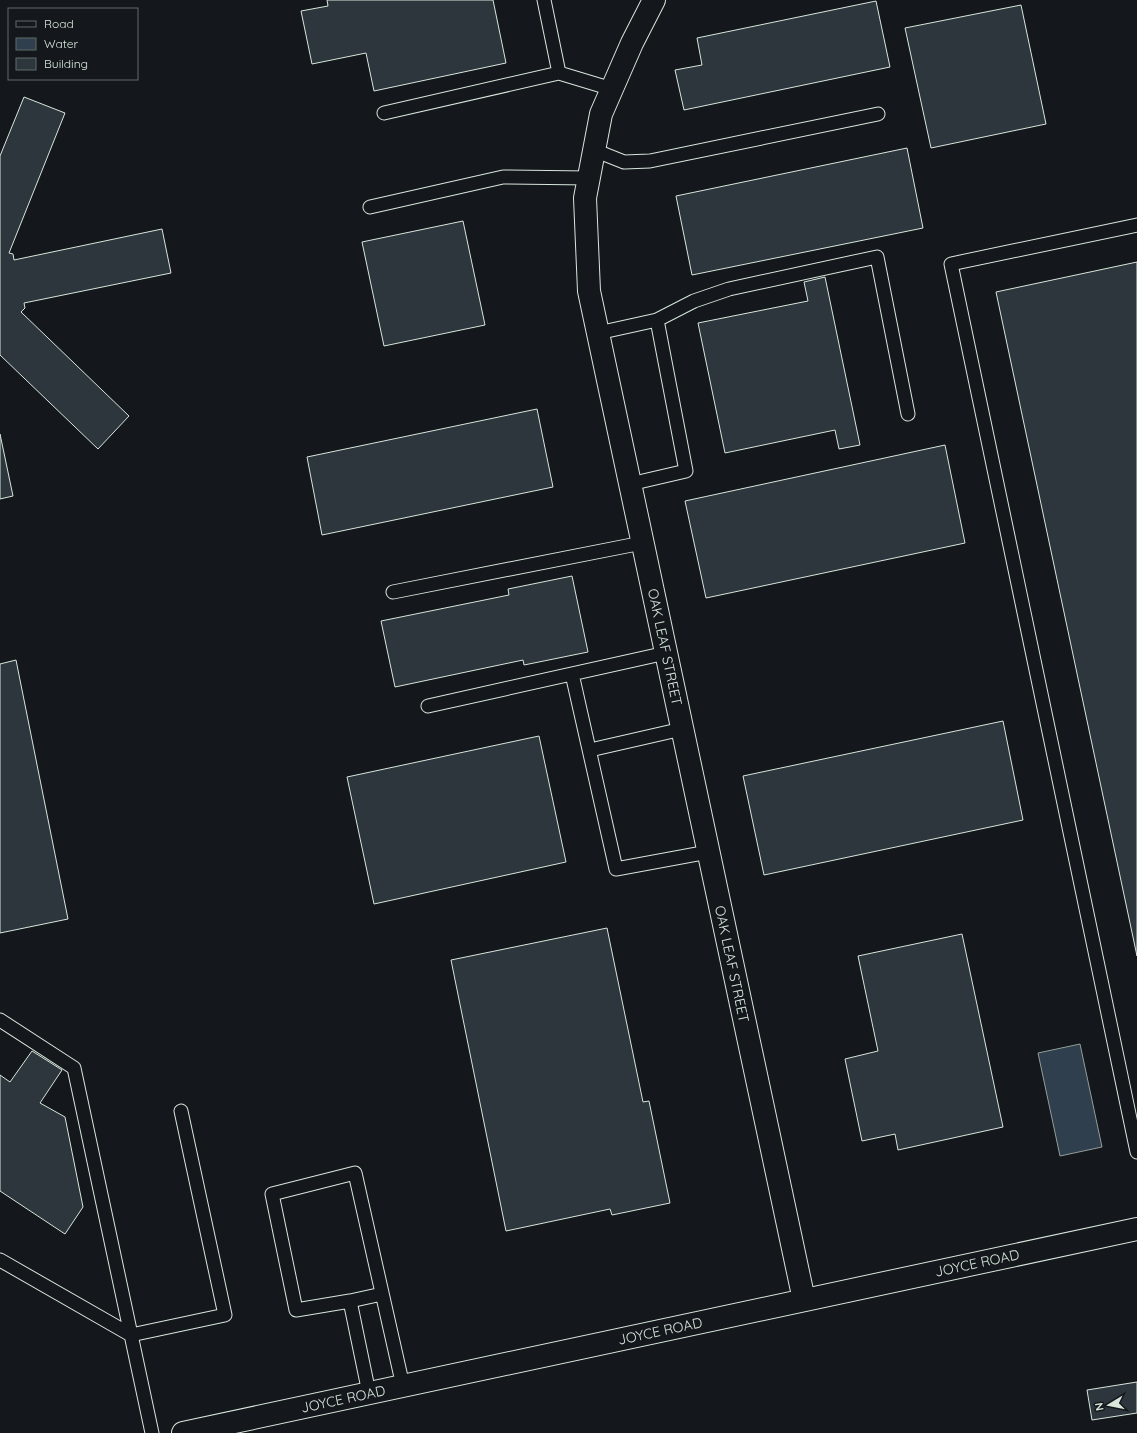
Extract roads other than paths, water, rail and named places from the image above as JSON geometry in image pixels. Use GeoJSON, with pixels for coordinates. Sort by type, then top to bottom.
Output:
{"type":"FeatureCollection","features":[{"type":"Feature","properties":{"kind":"street","name":"OAK LEAF STREET"},"geometry":{"type":"LineString","coordinates":[[654,0],[632,43],[601,114],[585,198],[589,291],[804,1300]]}},
{"type":"Feature","properties":{"kind":"street","name":"JOYCE ROAD"},"geometry":{"type":"LineString","coordinates":[[183,1433],[1137,1229]]}},
{"type":"Feature","properties":{"kind":"lane"},"geometry":{"type":"LineString","coordinates":[[544,0],[560,73]]}},
{"type":"Feature","properties":{"kind":"lane"},"geometry":{"type":"LineString","coordinates":[[384,113],[560,73],[612,90]]}},
{"type":"Feature","properties":{"kind":"lane"},"geometry":{"type":"LineString","coordinates":[[594,150],[624,162],[650,161],[878,114]]}},
{"type":"Feature","properties":{"kind":"lane"},"geometry":{"type":"LineString","coordinates":[[370,207],[503,177],[522,176],[588,178]]}},
{"type":"Feature","properties":{"kind":"lane"},"geometry":{"type":"LineString","coordinates":[[1137,225],[950,264],[1137,1152]]}},
{"type":"Feature","properties":{"kind":"lane"},"geometry":{"type":"LineString","coordinates":[[598,333],[657,320],[694,301],[729,289],[877,258],[908,414]]}},
{"type":"Feature","properties":{"kind":"lane"},"geometry":{"type":"LineString","coordinates":[[630,484],[686,471],[657,320]]}},
{"type":"Feature","properties":{"kind":"lane"},"geometry":{"type":"LineString","coordinates":[[393,592],[642,543]]}},
{"type":"Feature","properties":{"kind":"lane"},"geometry":{"type":"LineString","coordinates":[[428,706],[666,653]]}},
{"type":"Feature","properties":{"kind":"lane"},"geometry":{"type":"LineString","coordinates":[[572,674],[616,869],[708,852]]}},
{"type":"Feature","properties":{"kind":"lane"},"geometry":{"type":"LineString","coordinates":[[590,750],[682,729]]}},
{"type":"Feature","properties":{"kind":"lane"},"geometry":{"type":"LineString","coordinates":[[0,1020],[74,1068],[152,1433]]}},
{"type":"Feature","properties":{"kind":"lane"},"geometry":{"type":"LineString","coordinates":[[0,1260],[131,1335],[224,1315],[181,1111]]}},
{"type":"Feature","properties":{"kind":"lane"},"geometry":{"type":"LineString","coordinates":[[382,1294],[296,1310],[272,1194],[355,1173],[403,1386]]}},
{"type":"Feature","properties":{"kind":"lane"},"geometry":{"type":"LineString","coordinates":[[350,1301],[369,1393]]}},
{"type":"Feature","properties":{"kind":"water"},"geometry":{"type":"Polygon","coordinates":[[[1080,1044],[1102,1147],[1060,1156],[1038,1053],[1080,1044]]]}}]}
